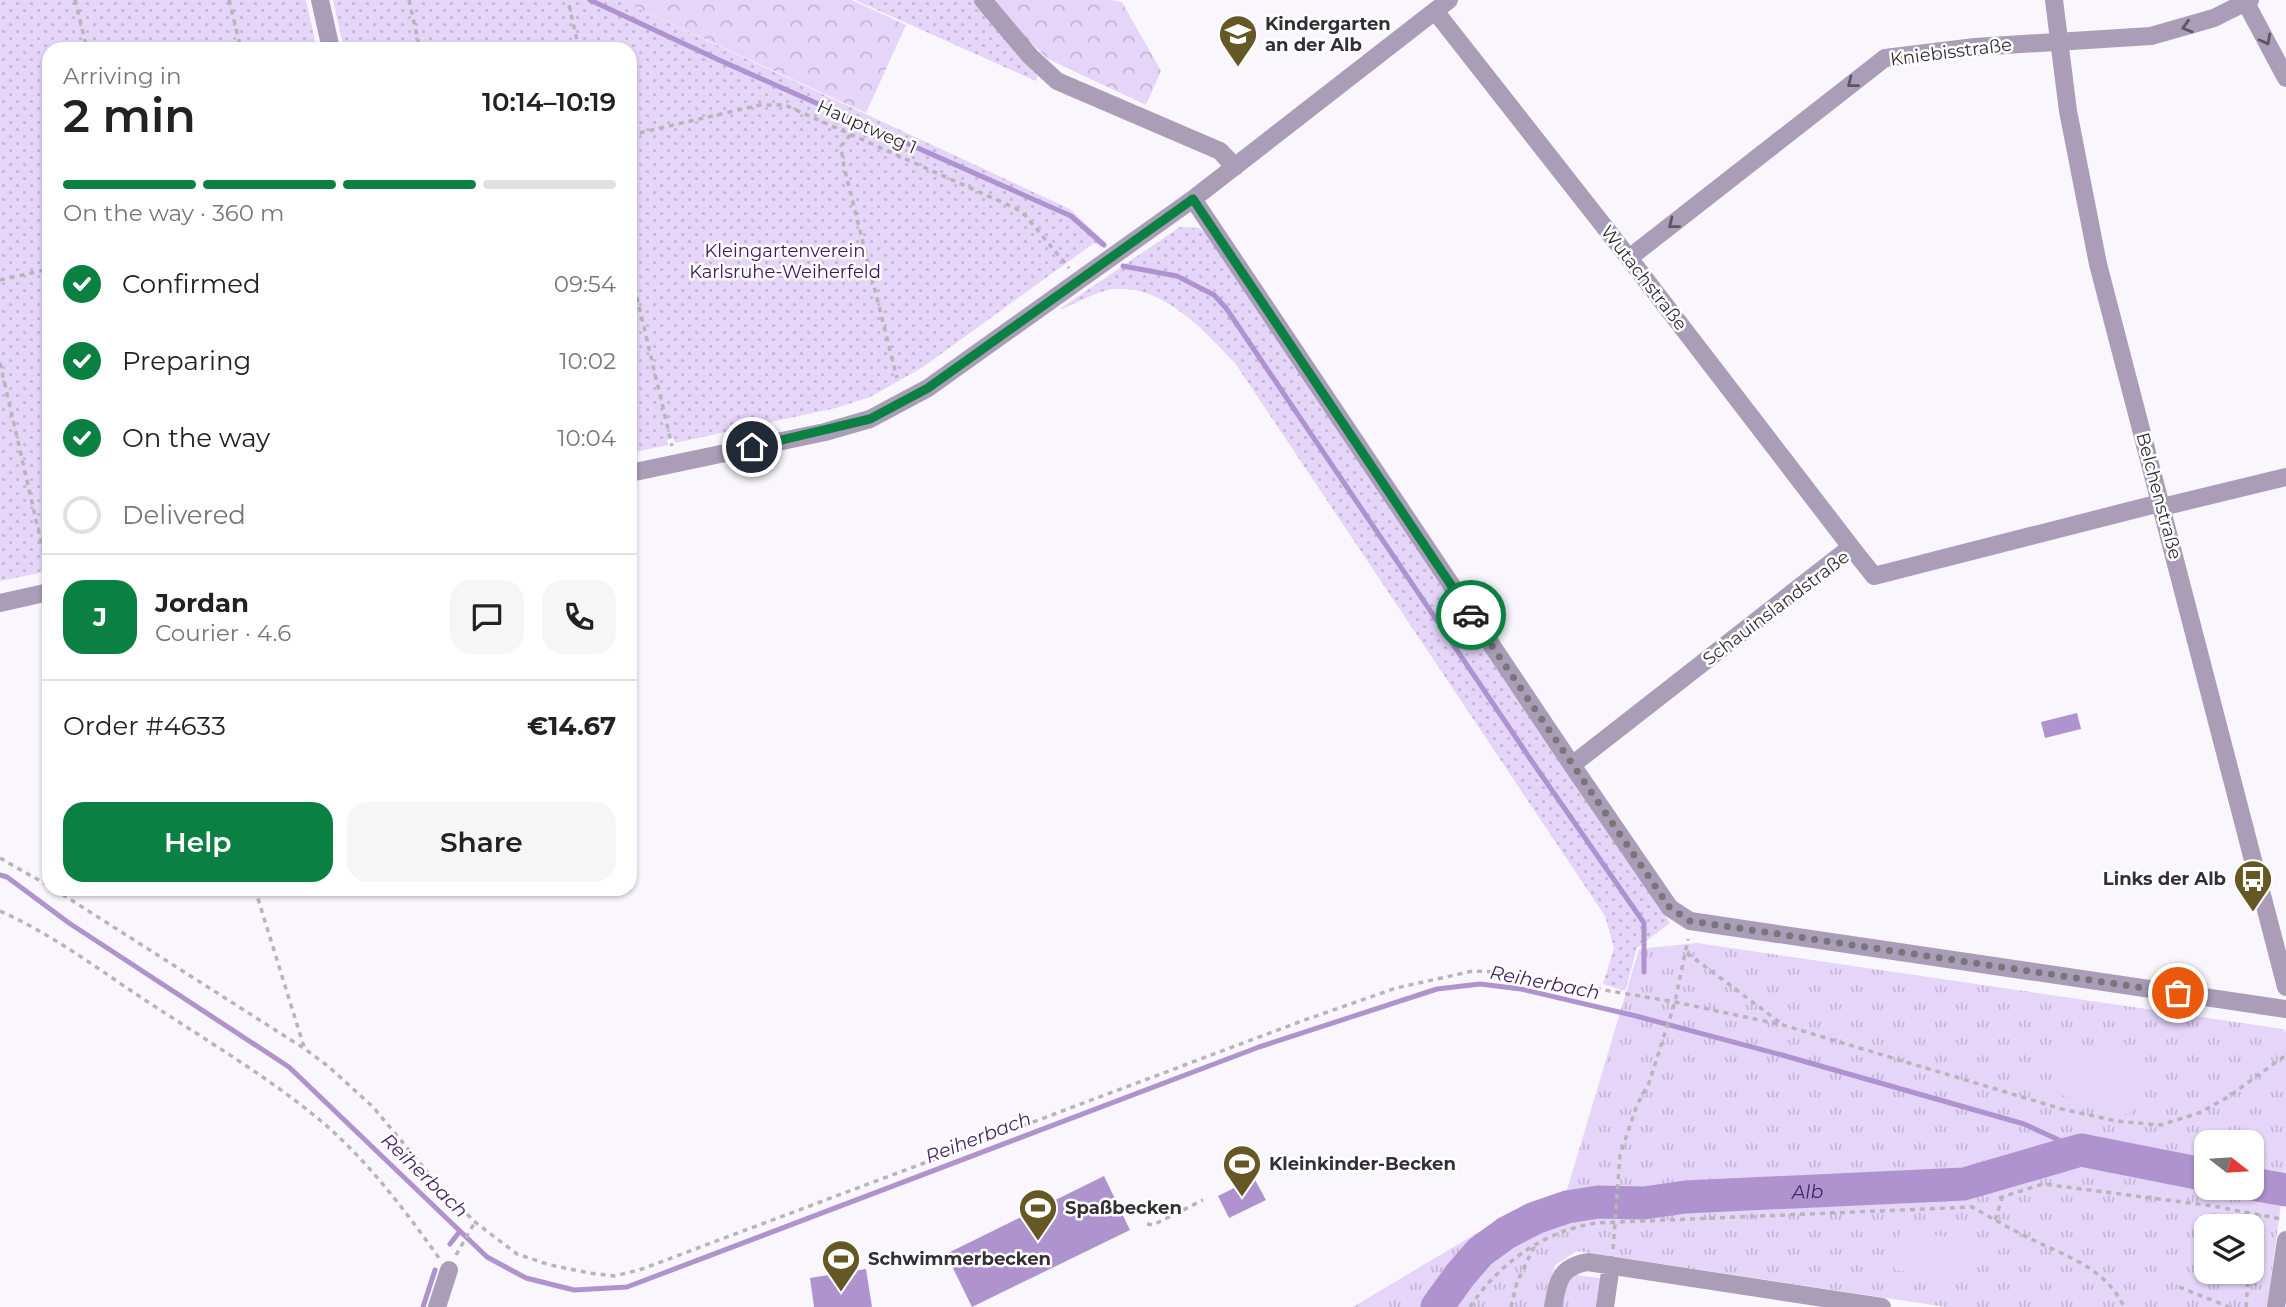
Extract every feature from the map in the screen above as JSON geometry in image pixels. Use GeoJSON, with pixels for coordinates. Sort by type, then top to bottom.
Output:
{"type":"FeatureCollection","features":[{"type":"Feature","properties":{"kind":"street"},"geometry":{"type":"LineString","coordinates":[[320,0],[329,42]]}},
{"type":"Feature","properties":{"kind":"street"},"geometry":{"type":"LineString","coordinates":[[983,0],[1030,56],[1056,80],[1220,151],[1234,167]]}},
{"type":"Feature","properties":{"kind":"street","name":"Belchenstraße"},"geometry":{"type":"LineString","coordinates":[[2054,0],[2076,160],[2098,264],[2286,987]]}},
{"type":"Feature","properties":{"kind":"street"},"geometry":{"type":"LineString","coordinates":[[2248,1],[2286,78]]}},
{"type":"Feature","properties":{"kind":"street","name":"Kniebisstraße"},"geometry":{"type":"LineString","coordinates":[[1629,258],[1885,58],[1975,47],[2151,36],[2187,27],[2248,1]]}},
{"type":"Feature","properties":{"kind":"street"},"geometry":{"type":"LineString","coordinates":[[637,472],[825,432],[870,419],[928,388],[1193,199],[1442,5]]}},
{"type":"Feature","properties":{"kind":"street","name":"Wutachstraße"},"geometry":{"type":"LineString","coordinates":[[1442,5],[1629,258],[1851,547]]}},
{"type":"Feature","properties":{"kind":"street"},"geometry":{"type":"LineString","coordinates":[[1193,199],[1670,908],[1690,921],[2286,1009]]}},
{"type":"Feature","properties":{"kind":"street","name":"Schauinslandstraße"},"geometry":{"type":"LineString","coordinates":[[1572,765],[1851,547],[1874,576],[2286,477]]}},
{"type":"Feature","properties":{"kind":"street"},"geometry":{"type":"LineString","coordinates":[[0,603],[42,594]]}},
{"type":"Feature","properties":{"kind":"street"},"geometry":{"type":"LineString","coordinates":[[2276,1307],[2286,1240]]}},
{"type":"Feature","properties":{"kind":"street"},"geometry":{"type":"LineString","coordinates":[[1553,1307],[1557,1283],[1566,1271],[1588,1262],[1882,1307]]}},
{"type":"Feature","properties":{"kind":"street"},"geometry":{"type":"LineString","coordinates":[[1605,1307],[1611,1265]]}},
{"type":"Feature","properties":{"kind":"street"},"geometry":{"type":"LineString","coordinates":[[437,1307],[449,1270]]}},
{"type":"Feature","properties":{"kind":"path"},"geometry":{"type":"LineString","coordinates":[[75,0],[85,42]]}},
{"type":"Feature","properties":{"kind":"path"},"geometry":{"type":"LineString","coordinates":[[229,0],[239,42]]}},
{"type":"Feature","properties":{"kind":"path"},"geometry":{"type":"LineString","coordinates":[[409,0],[418,42]]}},
{"type":"Feature","properties":{"kind":"path"},"geometry":{"type":"LineString","coordinates":[[569,5],[577,42]]}},
{"type":"Feature","properties":{"kind":"path","name":"Hauptweg 1"},"geometry":{"type":"LineString","coordinates":[[637,133],[771,104],[785,105],[1014,208],[1025,215],[1066,262]]}},
{"type":"Feature","properties":{"kind":"path"},"geometry":{"type":"LineString","coordinates":[[850,135],[841,146],[844,167],[897,378]]}},
{"type":"Feature","properties":{"kind":"path"},"geometry":{"type":"LineString","coordinates":[[1058,274],[1077,261]]}},
{"type":"Feature","properties":{"kind":"path"},"geometry":{"type":"LineString","coordinates":[[0,280],[42,271]]}},
{"type":"Feature","properties":{"kind":"path"},"geometry":{"type":"LineString","coordinates":[[637,298],[672,447],[662,450]]}},
{"type":"Feature","properties":{"kind":"path"},"geometry":{"type":"LineString","coordinates":[[0,363],[42,546]]}},
{"type":"Feature","properties":{"kind":"path"},"geometry":{"type":"LineString","coordinates":[[0,858],[42,882]]}},
{"type":"Feature","properties":{"kind":"path"},"geometry":{"type":"LineString","coordinates":[[65,896],[329,1067],[373,1107],[474,1224],[517,1254],[563,1268],[615,1276],[655,1264],[1299,1022],[1396,988],[1473,971],[1510,974],[1675,1002],[1783,1025],[2062,1110],[2138,1124],[2160,1125],[2199,1113],[2228,1097],[2286,1055]]}},
{"type":"Feature","properties":{"kind":"path"},"geometry":{"type":"LineString","coordinates":[[257,896],[305,1049]]}},
{"type":"Feature","properties":{"kind":"path"},"geometry":{"type":"LineString","coordinates":[[0,911],[48,936],[276,1087],[320,1121],[346,1144],[405,1210],[449,1270]]}},
{"type":"Feature","properties":{"kind":"path"},"geometry":{"type":"LineString","coordinates":[[1613,1242],[1620,1155],[1637,1105],[1649,1083],[1675,1002],[1687,953],[1690,921]]}},
{"type":"Feature","properties":{"kind":"path"},"geometry":{"type":"LineString","coordinates":[[1687,953],[1783,1025]]}},
{"type":"Feature","properties":{"kind":"path"},"geometry":{"type":"LineString","coordinates":[[1994,1220],[2001,1198],[2043,1184],[2110,1191],[2281,1219]]}},
{"type":"Feature","properties":{"kind":"path"},"geometry":{"type":"LineString","coordinates":[[1147,1224],[1153,1225],[1203,1200]]}},
{"type":"Feature","properties":{"kind":"path"},"geometry":{"type":"LineString","coordinates":[[1470,1307],[1488,1282],[1536,1243],[1557,1232],[1578,1226],[1972,1207],[2084,1263],[2108,1282],[2124,1307]]}},
{"type":"Feature","properties":{"kind":"path"},"geometry":{"type":"LineString","coordinates":[[461,1245],[474,1224]]}},
{"type":"Feature","properties":{"kind":"path"},"geometry":{"type":"LineString","coordinates":[[1511,1307],[1517,1282],[1536,1243]]}},
{"type":"Feature","properties":{"kind":"path"},"geometry":{"type":"LineString","coordinates":[[2246,1307],[2248,1284]]}},
{"type":"Feature","properties":{"kind":"path"},"geometry":{"type":"LineString","coordinates":[[2179,1287],[2229,1307]]}},
{"type":"Feature","properties":{"kind":"green space"},"geometry":{"type":"Polygon","coordinates":[[[0,0],[306,0],[315,42],[42,42],[42,572],[0,581],[0,0]]]}},
{"type":"Feature","properties":{"kind":"green space","name":"Kleingartenverein Karlsruhe-Weiherfeld"},"geometry":{"type":"Polygon","coordinates":[[[333,0],[620,0],[1070,209],[1106,243],[1101,247],[1094,243],[923,367],[870,397],[836,408],[675,443],[673,437],[667,440],[668,445],[637,452],[637,42],[342,42],[333,0]]]}},
{"type":"Feature","properties":{"kind":"green space"},"geometry":{"type":"Polygon","coordinates":[[[620,0],[852,0],[906,25],[866,113],[620,0]]]}},
{"type":"Feature","properties":{"kind":"green space"},"geometry":{"type":"Polygon","coordinates":[[[855,0],[976,0],[1038,76],[1036,81],[855,0]]]}},
{"type":"Feature","properties":{"kind":"green space"},"geometry":{"type":"Polygon","coordinates":[[[993,0],[1122,2],[1161,71],[1146,105],[1048,59],[1016,29],[993,0]]]}},
{"type":"Feature","properties":{"kind":"green space"},"geometry":{"type":"Polygon","coordinates":[[[1180,227],[1199,228],[1208,235],[1670,923],[1637,948],[1625,991],[1603,984],[1614,948],[1605,916],[1235,363],[1181,312],[1149,294],[1113,289],[1061,308],[1180,227]]]}},
{"type":"Feature","properties":{"kind":"green space"},"geometry":{"type":"Polygon","coordinates":[[[1697,943],[2283,1029],[2286,1032],[2286,1167],[2267,1307],[1946,1307],[1577,1251],[1555,1265],[1544,1307],[1353,1307],[1477,1233],[1567,1190],[1639,949],[1697,943]]]}},
{"type":"Feature","properties":{"kind":"green space"},"geometry":{"type":"Polygon","coordinates":[[[2065,1043],[2144,1066],[2130,1115],[2051,1092],[2065,1043]]]}},
{"type":"Feature","properties":{"kind":"green space"},"geometry":{"type":"Polygon","coordinates":[[[1900,1230],[1981,1242],[1975,1282],[1894,1270],[1900,1230]]]}},
{"type":"Feature","properties":{"kind":"green space"},"geometry":{"type":"Polygon","coordinates":[[[1570,1274],[1605,1279],[1600,1307],[1556,1307],[1570,1274]]]}},
{"type":"Feature","properties":{"kind":"shaded area"},"geometry":{"type":"Polygon","coordinates":[[[2077,713],[2081,729],[2045,738],[2041,722],[2077,713]]]}},
{"type":"Feature","properties":{"kind":"shaded area","name":"Spaßbecken"},"geometry":{"type":"Polygon","coordinates":[[[1104,1176],[1130,1230],[972,1307],[946,1254],[1104,1176]]]}},
{"type":"Feature","properties":{"kind":"shaded area","name":"Kleinkinder-Becken"},"geometry":{"type":"Polygon","coordinates":[[[1254,1178],[1266,1200],[1229,1218],[1218,1196],[1254,1178]]]}},
{"type":"Feature","properties":{"kind":"shaded area","name":"Schwimmerbecken"},"geometry":{"type":"Polygon","coordinates":[[[866,1269],[872,1307],[814,1307],[810,1278],[866,1269]]]}},
{"type":"Feature","properties":{"kind":"waterway"},"geometry":{"type":"LineString","coordinates":[[590,0],[1071,216],[1104,245]]}},
{"type":"Feature","properties":{"kind":"waterway"},"geometry":{"type":"LineString","coordinates":[[1123,266],[1177,276],[1214,295],[1226,308],[1644,923],[1644,972]]}},
{"type":"Feature","properties":{"kind":"waterway","name":"Reiherbach"},"geometry":{"type":"LineString","coordinates":[[0,875],[7,877],[69,923],[289,1067],[487,1257],[526,1278],[574,1290],[627,1287],[1259,1047],[1437,989],[1480,984],[1521,989],[1636,1016],[1782,1055],[2024,1124],[2081,1150]]}},
{"type":"Feature","properties":{"kind":"waterway","name":"Alb"},"geometry":{"type":"LineString","coordinates":[[1437,1307],[1480,1252],[1506,1233],[1535,1218],[1567,1207],[1598,1202],[1644,1203],[1685,1197],[1964,1184],[2081,1150],[2194,1172]]}},
{"type":"Feature","properties":{"kind":"waterway","name":"Alb"},"geometry":{"type":"LineString","coordinates":[[2264,1186],[2286,1190]]}},
{"type":"Feature","properties":{"kind":"waterway"},"geometry":{"type":"LineString","coordinates":[[450,1244],[460,1231]]}},
{"type":"Feature","properties":{"kind":"waterway"},"geometry":{"type":"LineString","coordinates":[[423,1307],[435,1270]]}},
{"type":"Feature","properties":{"kind":"way so far"},"geometry":{"type":"LineString","coordinates":[[1471,615],[1670,908],[1690,921],[2178,993]]}},
{"type":"Feature","properties":{"kind":"place","name":"Kindergarten an der Alb"},"geometry":{"type":"Point","coordinates":[1238,68]}},
{"type":"Feature","properties":{"kind":"place","name":"Links der Alb"},"geometry":{"type":"Point","coordinates":[2253,913]}},
{"type":"Feature","properties":{"kind":"place","name":"Kleinkinder-Becken"},"geometry":{"type":"Point","coordinates":[1242,1198]}},
{"type":"Feature","properties":{"kind":"place","name":"Spaßbecken"},"geometry":{"type":"Point","coordinates":[1038,1242]}},
{"type":"Feature","properties":{"kind":"place","name":"Schwimmerbecken"},"geometry":{"type":"Point","coordinates":[841,1293]}},
{"type":"Feature","properties":{"kind":"route"},"geometry":{"type":"LineString","coordinates":[[752,447],[825,432],[870,419],[928,388],[1193,199],[1471,615]]}}]}
